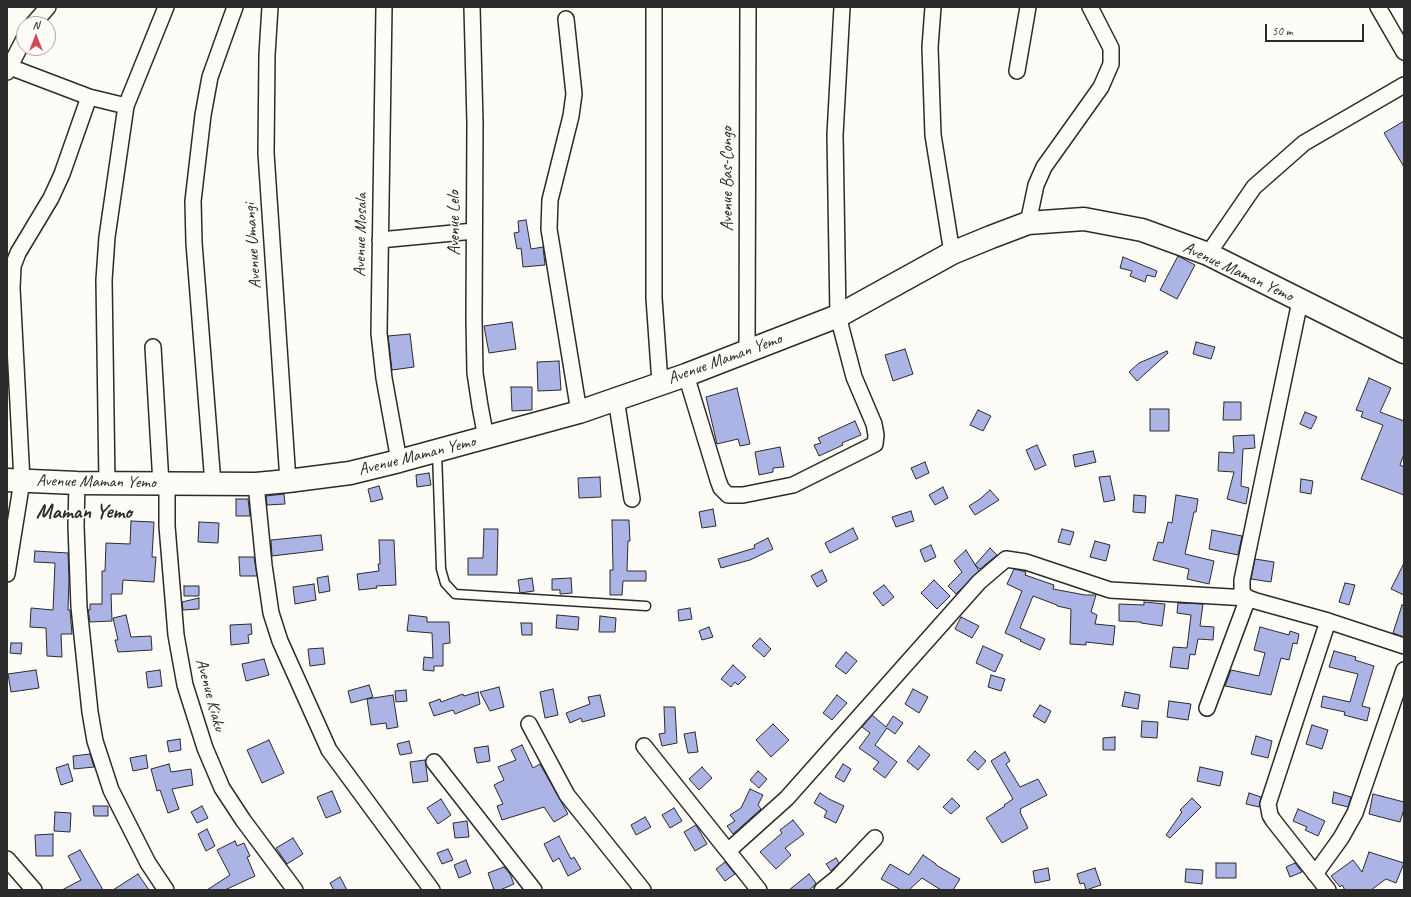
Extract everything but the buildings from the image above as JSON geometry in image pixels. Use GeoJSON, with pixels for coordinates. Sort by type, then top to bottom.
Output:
{"type":"FeatureCollection","features":[{"type":"Feature","properties":{"kind":"street"},"geometry":{"type":"LineString","coordinates":[[40,16],[48,7]]}},
{"type":"Feature","properties":{"kind":"street"},"geometry":{"type":"LineString","coordinates":[[107,483],[104,280],[111,200],[126,106],[166,7]]}},
{"type":"Feature","properties":{"kind":"street"},"geometry":{"type":"LineString","coordinates":[[213,484],[194,243],[194,201],[203,115],[210,77],[235,7]]}},
{"type":"Feature","properties":{"kind":"street","name":"Avenue Umangi"},"geometry":{"type":"LineString","coordinates":[[270,7],[267,55],[266,153],[288,481]]}},
{"type":"Feature","properties":{"kind":"street","name":"Avenue Mosala"},"geometry":{"type":"LineString","coordinates":[[384,7],[379,333],[384,378],[400,461]]}},
{"type":"Feature","properties":{"kind":"street","name":"Avenue Lelo"},"geometry":{"type":"LineString","coordinates":[[472,7],[475,373],[486,438]]}},
{"type":"Feature","properties":{"kind":"street"},"geometry":{"type":"LineString","coordinates":[[654,7],[654,298],[660,383]]}},
{"type":"Feature","properties":{"kind":"street","name":"Avenue Bas-Congo"},"geometry":{"type":"LineString","coordinates":[[747,351],[748,7]]}},
{"type":"Feature","properties":{"kind":"street"},"geometry":{"type":"LineString","coordinates":[[686,375],[718,480],[728,495],[743,496],[793,485],[875,444],[876,435],[874,424],[854,377],[838,316],[835,135],[842,7]]}},
{"type":"Feature","properties":{"kind":"street"},"geometry":{"type":"LineString","coordinates":[[933,7],[930,47],[933,135],[952,253]]}},
{"type":"Feature","properties":{"kind":"street"},"geometry":{"type":"LineString","coordinates":[[1017,71],[1028,7]]}},
{"type":"Feature","properties":{"kind":"street"},"geometry":{"type":"LineString","coordinates":[[1028,223],[1036,185],[1044,168],[1101,87],[1111,64],[1111,48],[1090,7]]}},
{"type":"Feature","properties":{"kind":"street"},"geometry":{"type":"LineString","coordinates":[[1378,7],[1404,52]]}},
{"type":"Feature","properties":{"kind":"street"},"geometry":{"type":"LineString","coordinates":[[566,19],[574,94],[571,116],[550,200],[549,229],[579,412]]}},
{"type":"Feature","properties":{"kind":"street"},"geometry":{"type":"LineString","coordinates":[[16,55],[8,70],[89,97],[126,106]]}},
{"type":"Feature","properties":{"kind":"street"},"geometry":{"type":"LineString","coordinates":[[1208,254],[1254,187],[1304,143],[1404,85]]}},
{"type":"Feature","properties":{"kind":"street"},"geometry":{"type":"LineString","coordinates":[[7,574],[15,480],[12,288],[14,266],[18,253],[51,198],[62,174],[89,97]]}},
{"type":"Feature","properties":{"kind":"street","name":"Avenue Maman Yemo"},"geometry":{"type":"LineString","coordinates":[[15,480],[77,483],[256,484],[350,473],[400,461],[579,412],[686,375],[838,316],[952,253],[1028,223],[1084,219],[1142,230],[1208,254],[1404,352]]}},
{"type":"Feature","properties":{"kind":"street"},"geometry":{"type":"LineString","coordinates":[[380,240],[474,232]]}},
{"type":"Feature","properties":{"kind":"street"},"geometry":{"type":"LineString","coordinates":[[1248,598],[1242,593],[1242,580],[1300,301]]}},
{"type":"Feature","properties":{"kind":"street","name":"Avenue Kiaku"},"geometry":{"type":"LineString","coordinates":[[153,347],[176,635],[185,685],[205,748],[222,788],[243,820],[295,890]]}},
{"type":"Feature","properties":{"kind":"street"},"geometry":{"type":"LineString","coordinates":[[616,399],[632,498]]}},
{"type":"Feature","properties":{"kind":"street"},"geometry":{"type":"LineString","coordinates":[[77,483],[76,526],[79,607],[90,712],[95,741],[110,790],[148,863],[166,890]]}},
{"type":"Feature","properties":{"kind":"street"},"geometry":{"type":"LineString","coordinates":[[256,484],[264,565],[271,612],[280,641],[329,750],[432,890]]}},
{"type":"Feature","properties":{"kind":"street"},"geometry":{"type":"LineString","coordinates":[[728,851],[787,798],[978,582],[1006,559],[1026,562],[1110,590],[1248,598],[1328,621],[1404,646]]}},
{"type":"Feature","properties":{"kind":"street"},"geometry":{"type":"LineString","coordinates":[[1206,708],[1248,598]]}},
{"type":"Feature","properties":{"kind":"street"},"geometry":{"type":"LineString","coordinates":[[1328,621],[1268,804],[1270,815],[1273,820],[1328,890]]}},
{"type":"Feature","properties":{"kind":"street"},"geometry":{"type":"LineString","coordinates":[[1316,874],[1341,838],[1355,813],[1404,670]]}},
{"type":"Feature","properties":{"kind":"street"},"geometry":{"type":"LineString","coordinates":[[529,724],[567,795],[643,890]]}},
{"type":"Feature","properties":{"kind":"street"},"geometry":{"type":"LineString","coordinates":[[644,746],[759,890]]}},
{"type":"Feature","properties":{"kind":"street"},"geometry":{"type":"LineString","coordinates":[[434,762],[534,890]]}},
{"type":"Feature","properties":{"kind":"street"},"geometry":{"type":"LineString","coordinates":[[822,890],[837,878],[875,838]]}},
{"type":"Feature","properties":{"kind":"street"},"geometry":{"type":"LineString","coordinates":[[7,859],[34,890]]}},
{"type":"Feature","properties":{"kind":"lane"},"geometry":{"type":"LineString","coordinates":[[437,451],[441,569],[446,583],[455,594],[646,606]]}},
{"type":"Feature","properties":{"kind":"district","name":"Maman Yemo"},"geometry":{"type":"Point","coordinates":[84,512]}}]}
